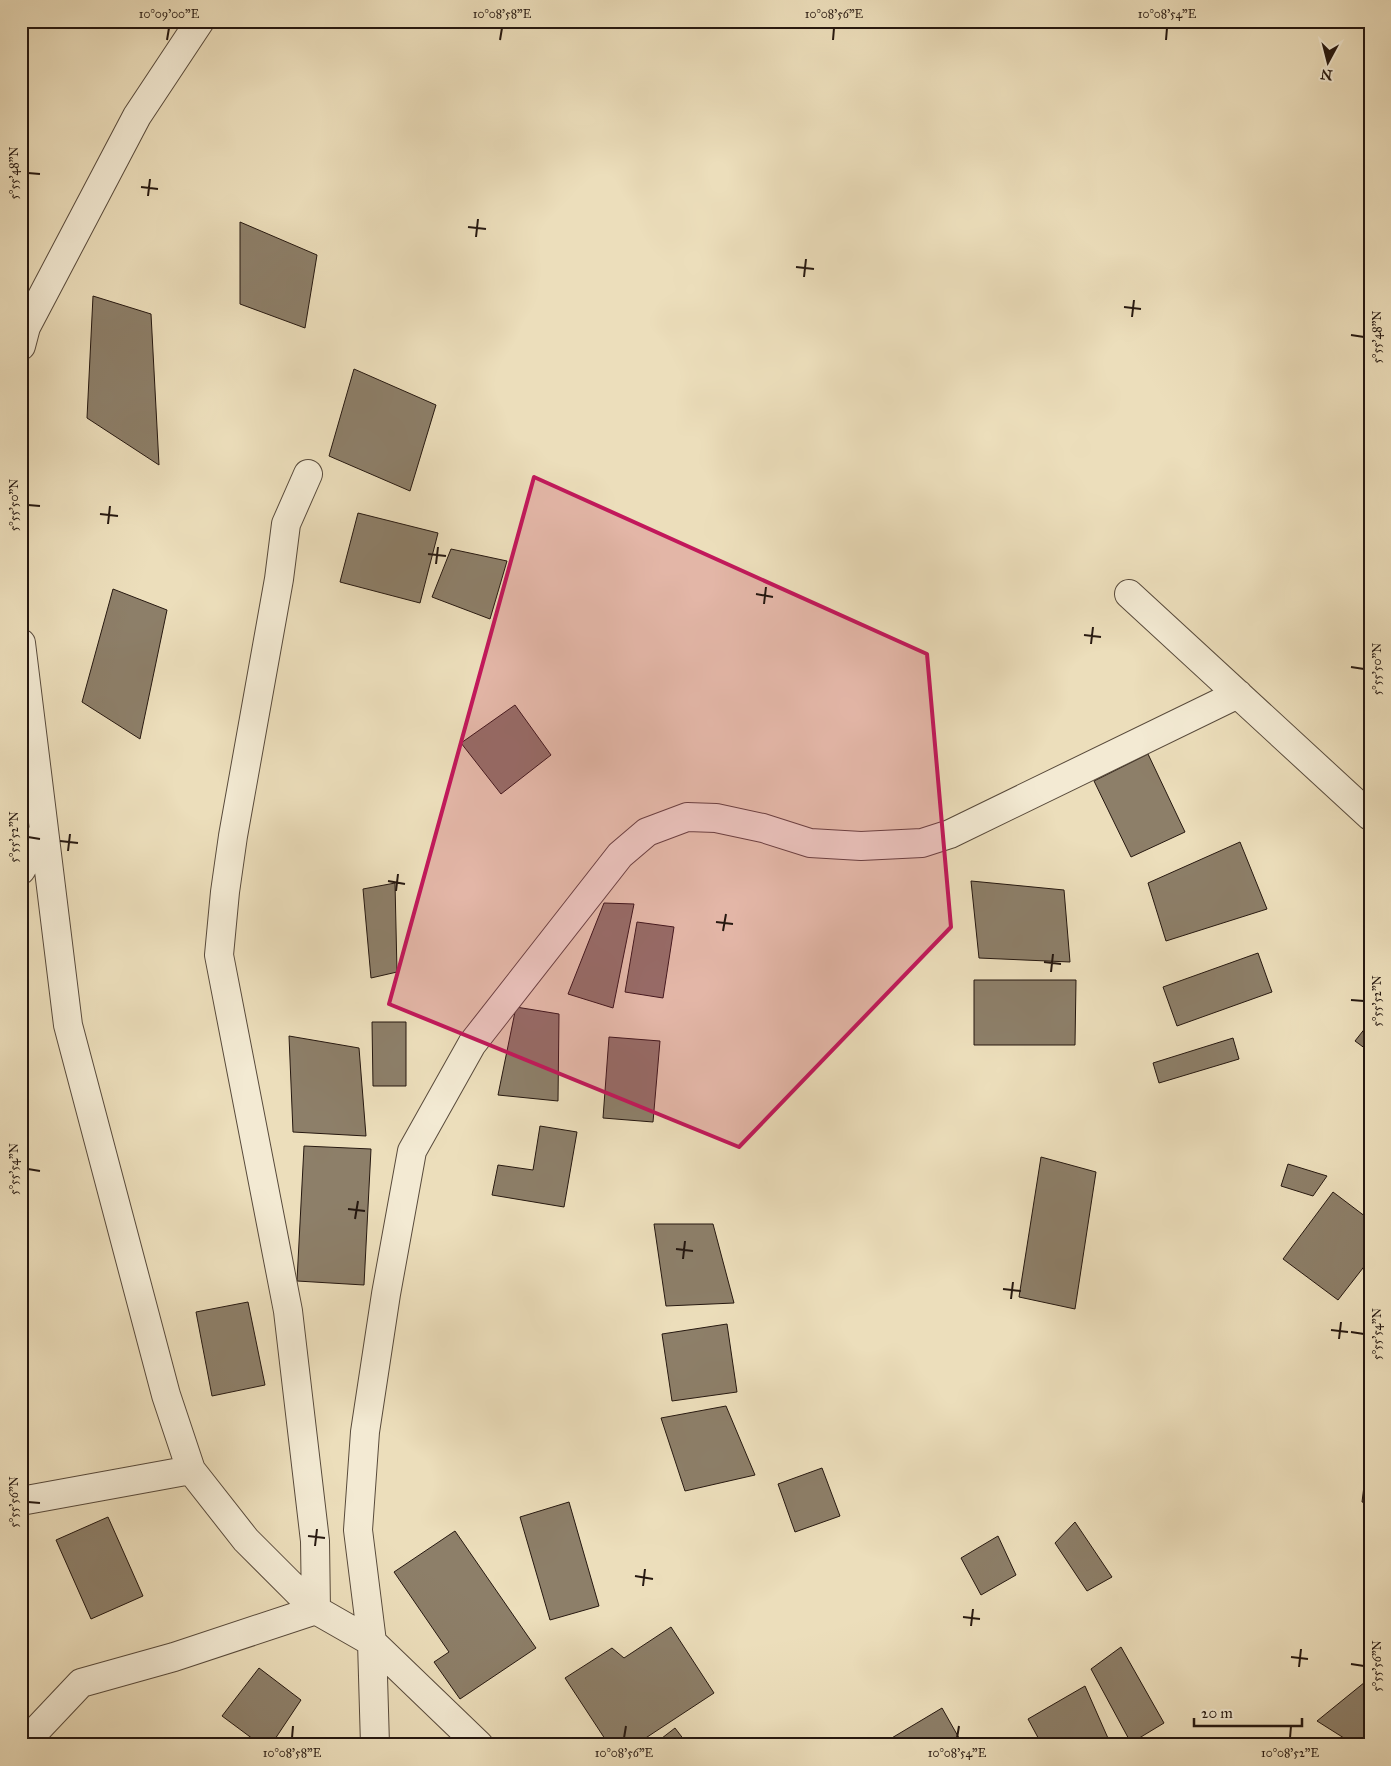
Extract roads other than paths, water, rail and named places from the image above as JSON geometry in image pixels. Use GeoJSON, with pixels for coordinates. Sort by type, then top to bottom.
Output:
{"type":"FeatureCollection","features":[{"type":"Feature","properties":{"kind":"street"},"geometry":{"type":"LineString","coordinates":[[21,346],[26,327],[137,116],[200,21]]}},
{"type":"Feature","properties":{"kind":"street"},"geometry":{"type":"LineString","coordinates":[[308,474],[286,524],[279,579],[224,892],[219,955],[288,1311],[316,1541],[316,1610]]}},
{"type":"Feature","properties":{"kind":"street"},"geometry":{"type":"LineString","coordinates":[[1130,594],[1370,816]]}},
{"type":"Feature","properties":{"kind":"street"},"geometry":{"type":"LineString","coordinates":[[21,643],[68,1025],[166,1396],[191,1470],[246,1540],[316,1610],[372,1642],[479,1745]]}},
{"type":"Feature","properties":{"kind":"street"},"geometry":{"type":"LineString","coordinates":[[375,1745],[372,1642],[358,1530],[365,1432],[386,1294],[412,1150],[472,1044],[620,856],[647,832],[687,817],[716,818],[763,828],[810,844],[861,846],[922,843],[950,834],[1000,811],[1238,694]]}},
{"type":"Feature","properties":{"kind":"street"},"geometry":{"type":"LineString","coordinates":[[21,870],[44,830]]}},
{"type":"Feature","properties":{"kind":"street"},"geometry":{"type":"LineString","coordinates":[[21,1501],[191,1470]]}},
{"type":"Feature","properties":{"kind":"street"},"geometry":{"type":"LineString","coordinates":[[26,1745],[30,1737],[81,1683],[174,1657],[316,1610]]}}]}
